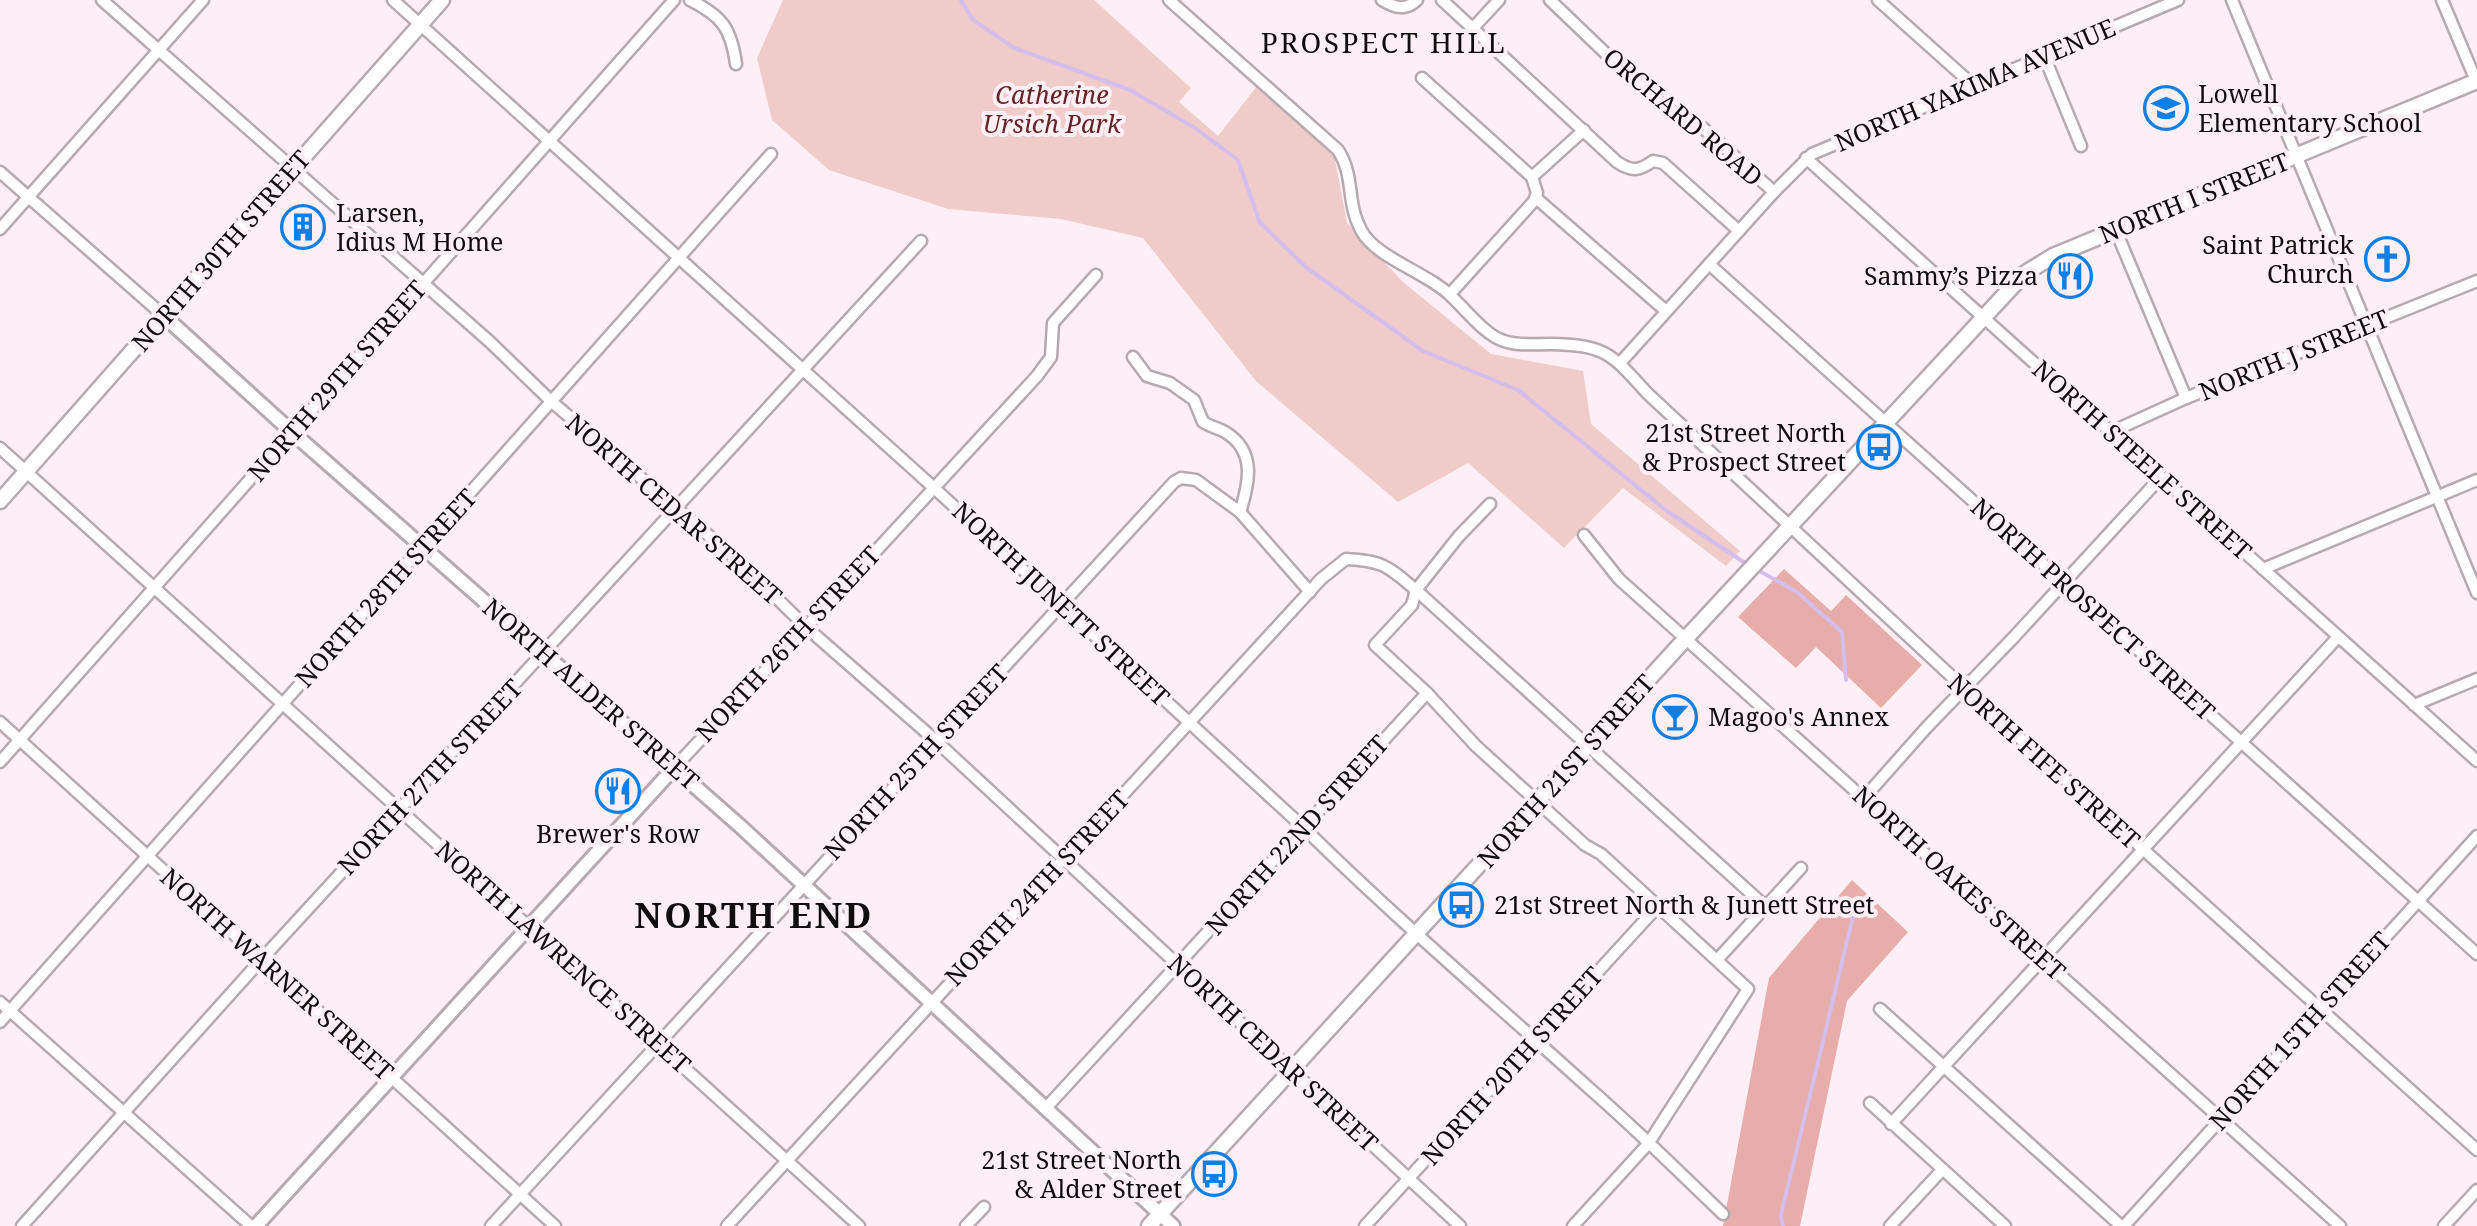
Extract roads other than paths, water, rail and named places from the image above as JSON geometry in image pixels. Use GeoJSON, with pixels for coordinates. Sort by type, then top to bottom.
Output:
{"type":"FeatureCollection","features":[{"type":"Feature","properties":{"kind":"main road","name":"NORTH 30TH STREET"},"geometry":{"type":"LineString","coordinates":[[0,501],[442,0]]}},
{"type":"Feature","properties":{"kind":"main road","name":"NORTH I STREET"},"geometry":{"type":"LineString","coordinates":[[1983,316],[2032,267],[2477,82]]}},
{"type":"Feature","properties":{"kind":"main road","name":"NORTH 21ST STREET"},"geometry":{"type":"LineString","coordinates":[[1154,1220],[1983,316]]}},
{"type":"Feature","properties":{"kind":"street","name":"NORTH CEDAR STREET"},"geometry":{"type":"LineString","coordinates":[[102,0],[424,283],[552,402],[744,565],[806,627],[935,740],[1460,1226]]}},
{"type":"Feature","properties":{"kind":"street"},"geometry":{"type":"LineString","coordinates":[[0,229],[203,0]]}},
{"type":"Feature","properties":{"kind":"street","name":"NORTH JUNETT STREET"},"geometry":{"type":"LineString","coordinates":[[393,0],[934,486],[1723,1214]]}},
{"type":"Feature","properties":{"kind":"street","name":"NORTH 29TH STREET"},"geometry":{"type":"LineString","coordinates":[[0,762],[674,0]]}},
{"type":"Feature","properties":{"kind":"street"},"geometry":{"type":"LineString","coordinates":[[690,0],[726,26],[736,64]]}},
{"type":"Feature","properties":{"kind":"street"},"geometry":{"type":"LineString","coordinates":[[1169,0],[1338,150],[1350,174],[1351,204],[1370,243],[1450,294],[1501,340],[1588,347],[1604,351],[1620,363]]}},
{"type":"Feature","properties":{"kind":"street"},"geometry":{"type":"LineString","coordinates":[[1382,0],[1398,8],[1417,0]]}},
{"type":"Feature","properties":{"kind":"street"},"geometry":{"type":"LineString","coordinates":[[1442,0],[1618,162],[1641,169],[1653,160],[1663,162],[1738,231]]}},
{"type":"Feature","properties":{"kind":"street"},"geometry":{"type":"LineString","coordinates":[[1472,28],[1499,0]]}},
{"type":"Feature","properties":{"kind":"street","name":"ORCHARD ROAD"},"geometry":{"type":"LineString","coordinates":[[1550,0],[1646,92],[1703,128],[1774,192]]}},
{"type":"Feature","properties":{"kind":"street"},"geometry":{"type":"LineString","coordinates":[[1878,0],[1974,86]]}},
{"type":"Feature","properties":{"kind":"street","name":"NORTH YAKIMA AVENUE"},"geometry":{"type":"LineString","coordinates":[[1620,363],[1806,158],[2178,0]]}},
{"type":"Feature","properties":{"kind":"street"},"geometry":{"type":"LineString","coordinates":[[2232,0],[2477,592]]}},
{"type":"Feature","properties":{"kind":"street"},"geometry":{"type":"LineString","coordinates":[[2442,0],[2477,82]]}},
{"type":"Feature","properties":{"kind":"street"},"geometry":{"type":"LineString","coordinates":[[2044,56],[2081,146]]}},
{"type":"Feature","properties":{"kind":"street"},"geometry":{"type":"LineString","coordinates":[[1422,78],[1532,177],[1536,188],[1536,198],[1450,294]]}},
{"type":"Feature","properties":{"kind":"street"},"geometry":{"type":"LineString","coordinates":[[1532,177],[1584,130]]}},
{"type":"Feature","properties":{"kind":"street","name":"NORTH 28TH STREET"},"geometry":{"type":"LineString","coordinates":[[0,1022],[771,154]]}},
{"type":"Feature","properties":{"kind":"street","name":"NORTH STEELE STREET"},"geometry":{"type":"LineString","coordinates":[[1806,158],[2477,761]]}},
{"type":"Feature","properties":{"kind":"street","name":"NORTH ALDER STREET"},"geometry":{"type":"LineString","coordinates":[[0,172],[803,884],[1045,1109],[1154,1220],[1172,1226]]}},
{"type":"Feature","properties":{"kind":"street"},"geometry":{"type":"LineString","coordinates":[[1536,198],[1666,311]]}},
{"type":"Feature","properties":{"kind":"street"},"geometry":{"type":"LineString","coordinates":[[2116,231],[2186,398]]}},
{"type":"Feature","properties":{"kind":"street","name":"NORTH 27TH STREET"},"geometry":{"type":"LineString","coordinates":[[22,1226],[261,960],[922,242]]}},
{"type":"Feature","properties":{"kind":"street","name":"NORTH PROSPECT STREET"},"geometry":{"type":"LineString","coordinates":[[1709,264],[2477,954]]}},
{"type":"Feature","properties":{"kind":"street","name":"NORTH 26TH STREET"},"geometry":{"type":"LineString","coordinates":[[254,1226],[1047,363],[1054,322],[1096,275]]}},
{"type":"Feature","properties":{"kind":"street","name":"NORTH J STREET"},"geometry":{"type":"LineString","coordinates":[[2111,432],[2477,281]]}},
{"type":"Feature","properties":{"kind":"street"},"geometry":{"type":"LineString","coordinates":[[1133,357],[1146,376],[1170,384],[1194,400],[1203,422],[1226,432],[1241,448],[1250,467],[1240,512],[1310,592]]}},
{"type":"Feature","properties":{"kind":"street","name":"NORTH FIFE STREET"},"geometry":{"type":"LineString","coordinates":[[1620,363],[1788,529],[2477,1150]]}},
{"type":"Feature","properties":{"kind":"street","name":"NORTH LAWRENCE STREET"},"geometry":{"type":"LineString","coordinates":[[0,448],[859,1226]]}},
{"type":"Feature","properties":{"kind":"street"},"geometry":{"type":"LineString","coordinates":[[1864,798],[2160,477]]}},
{"type":"Feature","properties":{"kind":"street","name":"NORTH 25TH STREET"},"geometry":{"type":"LineString","coordinates":[[491,1226],[1170,485],[1181,478],[1196,480],[1240,512]]}},
{"type":"Feature","properties":{"kind":"street"},"geometry":{"type":"LineString","coordinates":[[2263,569],[2477,480]]}},
{"type":"Feature","properties":{"kind":"street"},"geometry":{"type":"LineString","coordinates":[[1490,504],[1416,590],[1412,605],[1374,645],[1476,746],[1748,988],[1648,1144],[1573,1226]]}},
{"type":"Feature","properties":{"kind":"street","name":"NORTH OAKES STREET"},"geometry":{"type":"LineString","coordinates":[[1584,535],[1620,579],[2340,1226]]}},
{"type":"Feature","properties":{"kind":"street","name":"NORTH 24TH STREET"},"geometry":{"type":"LineString","coordinates":[[726,1226],[1339,562],[1372,560],[1416,590]]}},
{"type":"Feature","properties":{"kind":"street"},"geometry":{"type":"LineString","coordinates":[[1416,590],[1766,907]]}},
{"type":"Feature","properties":{"kind":"street"},"geometry":{"type":"LineString","coordinates":[[1891,1124],[2338,636]]}},
{"type":"Feature","properties":{"kind":"street"},"geometry":{"type":"LineString","coordinates":[[2414,705],[2477,680]]}},
{"type":"Feature","properties":{"kind":"street","name":"NORTH 22ND STREET"},"geometry":{"type":"LineString","coordinates":[[1045,1109],[1426,693]]}},
{"type":"Feature","properties":{"kind":"street","name":"NORTH WARNER STREET"},"geometry":{"type":"LineString","coordinates":[[0,722],[555,1226]]}},
{"type":"Feature","properties":{"kind":"street","name":"NORTH 15TH STREET"},"geometry":{"type":"LineString","coordinates":[[2122,1226],[2477,836]]}},
{"type":"Feature","properties":{"kind":"street"},"geometry":{"type":"LineString","coordinates":[[1717,960],[1802,868]]}},
{"type":"Feature","properties":{"kind":"street","name":"NORTH 20TH STREET"},"geometry":{"type":"LineString","coordinates":[[1365,1226],[1658,906]]}},
{"type":"Feature","properties":{"kind":"street"},"geometry":{"type":"LineString","coordinates":[[0,1002],[254,1226]]}},
{"type":"Feature","properties":{"kind":"street"},"geometry":{"type":"LineString","coordinates":[[1880,1009],[2122,1226]]}},
{"type":"Feature","properties":{"kind":"street"},"geometry":{"type":"LineString","coordinates":[[1870,1103],[2005,1226]]}},
{"type":"Feature","properties":{"kind":"street"},"geometry":{"type":"LineString","coordinates":[[1890,1226],[1942,1170]]}},
{"type":"Feature","properties":{"kind":"street"},"geometry":{"type":"LineString","coordinates":[[2444,1226],[2477,1190]]}},
{"type":"Feature","properties":{"kind":"street"},"geometry":{"type":"LineString","coordinates":[[966,1226],[984,1207]]}},
{"type":"Feature","properties":{"kind":"waterway"},"geometry":{"type":"LineString","coordinates":[[961,0],[973,20],[1014,48],[1130,90],[1195,128],[1238,160],[1260,223],[1307,268],[1423,351],[1518,390],[1667,511],[1748,565]]}},
{"type":"Feature","properties":{"kind":"waterway"},"geometry":{"type":"LineString","coordinates":[[1756,569],[1797,592],[1842,632],[1846,680]]}},
{"type":"Feature","properties":{"kind":"waterway"},"geometry":{"type":"LineString","coordinates":[[1783,1226],[1781,1215],[1853,917]]}},
{"type":"Feature","properties":{"kind":"place","name":"Lowell Elementary School"},"geometry":{"type":"Point","coordinates":[2166,108]}},
{"type":"Feature","properties":{"kind":"place","name":"Larsen, Idius M Home"},"geometry":{"type":"Point","coordinates":[303,227]}},
{"type":"Feature","properties":{"kind":"place","name":"Saint Patrick Church"},"geometry":{"type":"Point","coordinates":[2387,259]}},
{"type":"Feature","properties":{"kind":"place","name":"Sammy’s Pizza"},"geometry":{"type":"Point","coordinates":[2070,276]}},
{"type":"Feature","properties":{"kind":"place","name":"21st Street North & Prospect Street"},"geometry":{"type":"Point","coordinates":[1879,447]}},
{"type":"Feature","properties":{"kind":"place","name":"Magoo's Annex"},"geometry":{"type":"Point","coordinates":[1675,717]}},
{"type":"Feature","properties":{"kind":"place","name":"Brewer's Row"},"geometry":{"type":"Point","coordinates":[618,791]}},
{"type":"Feature","properties":{"kind":"place","name":"21st Street North & Junett Street"},"geometry":{"type":"Point","coordinates":[1461,905]}},
{"type":"Feature","properties":{"kind":"place","name":"21st Street North & Alder Street"},"geometry":{"type":"Point","coordinates":[1214,1174]}},
{"type":"Feature","properties":{"kind":"district","name":"PROSPECT HILL"},"geometry":{"type":"Point","coordinates":[1384,43]}},
{"type":"Feature","properties":{"kind":"district","name":"NORTH END"},"geometry":{"type":"Point","coordinates":[754,916]}},
{"type":"Feature","properties":{"kind":"park label","name":"Catherine Ursich Park"},"geometry":{"type":"Point","coordinates":[1052,110]}}]}
